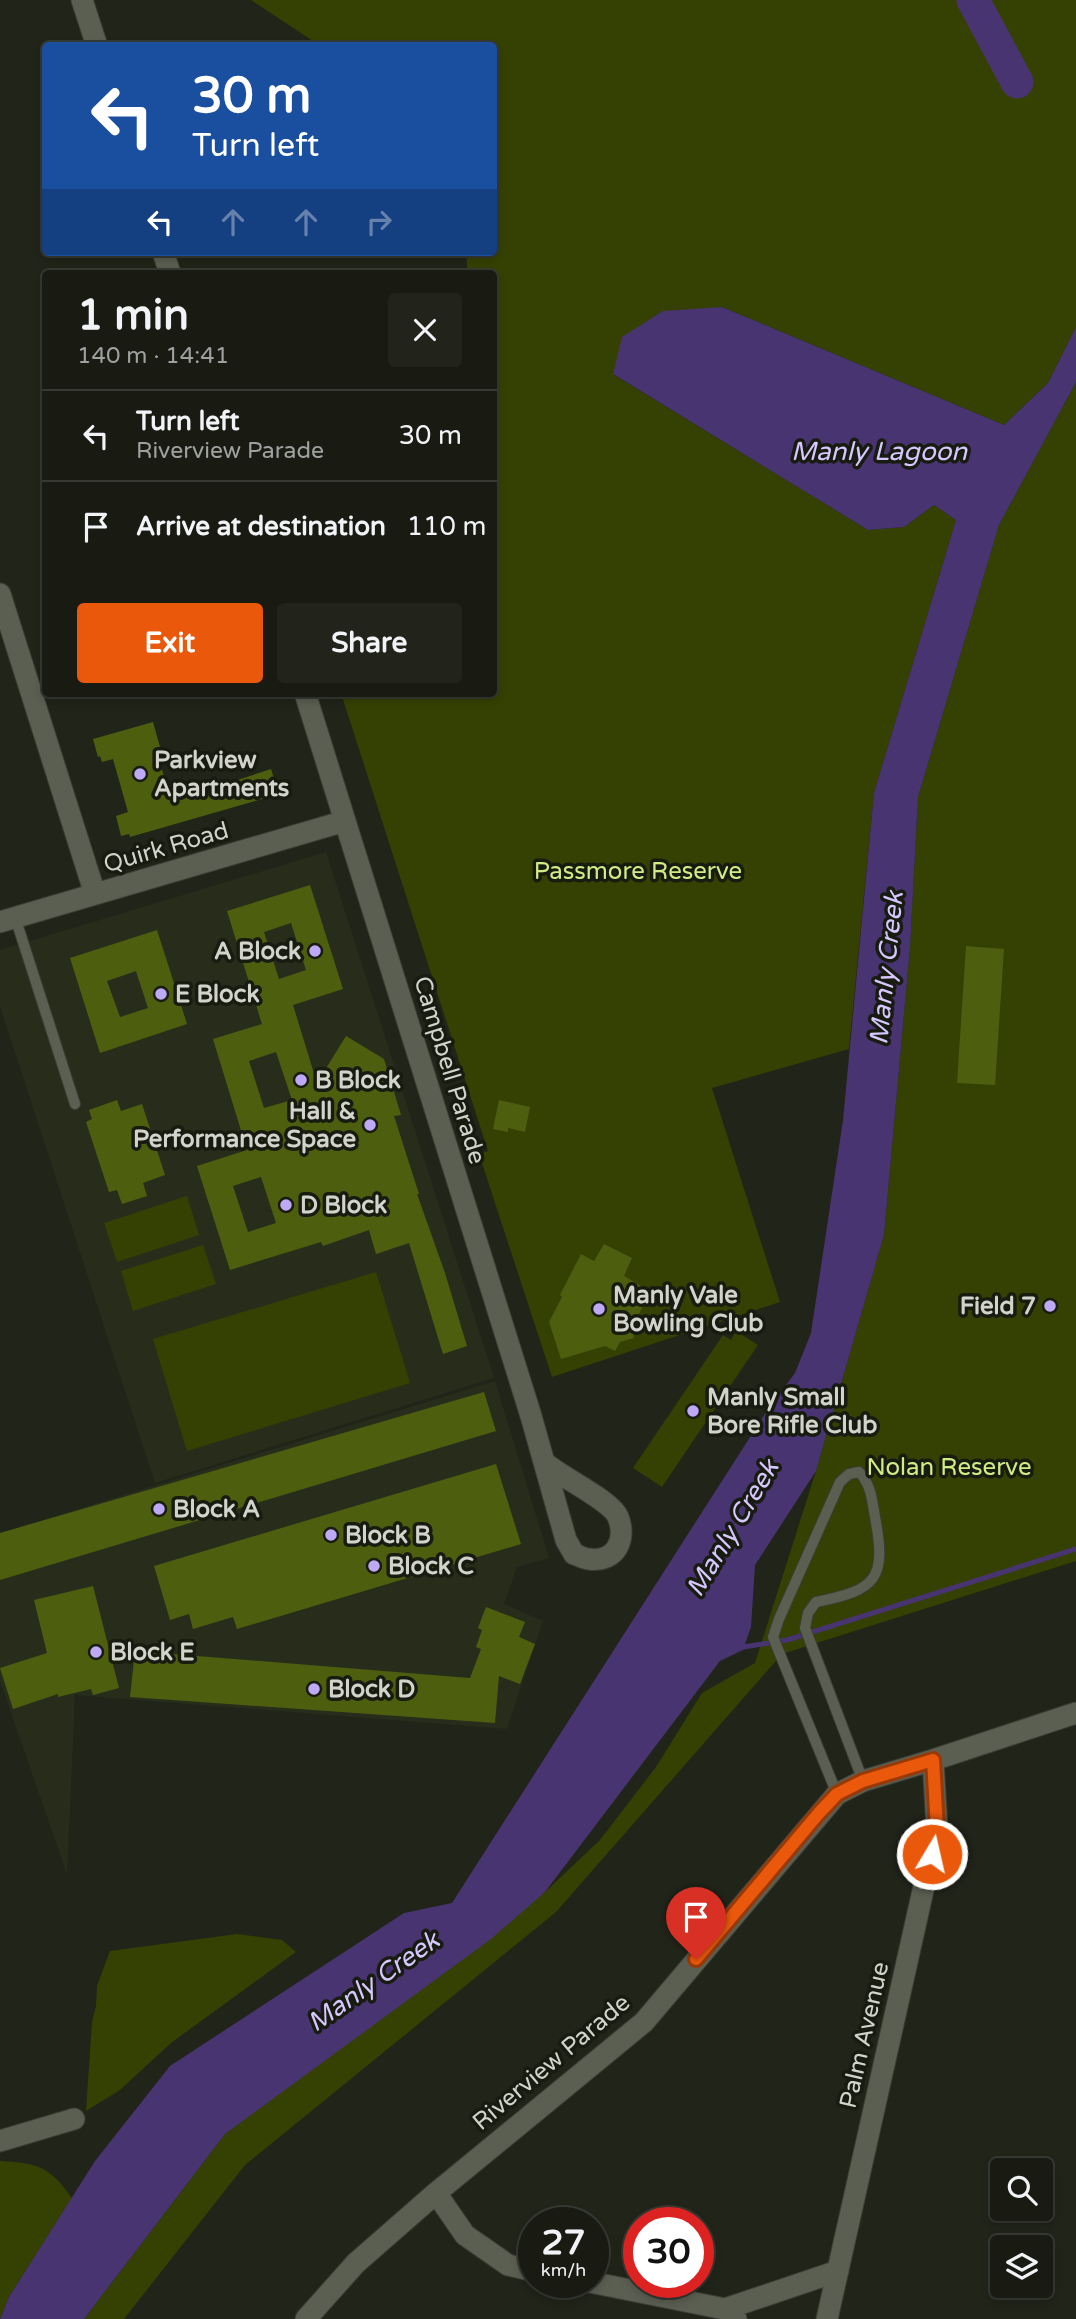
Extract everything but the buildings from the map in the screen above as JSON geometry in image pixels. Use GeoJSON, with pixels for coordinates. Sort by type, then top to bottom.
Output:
{"type":"FeatureCollection","features":[{"type":"Feature","properties":{"kind":"street"},"geometry":{"type":"LineString","coordinates":[[82,0],[96,42]]}},
{"type":"Feature","properties":{"kind":"street"},"geometry":{"type":"LineString","coordinates":[[0,594],[95,894]]}},
{"type":"Feature","properties":{"kind":"street","name":"Campbell Parade"},"geometry":{"type":"LineString","coordinates":[[306,697],[545,1463],[566,1540],[574,1554],[590,1560],[616,1550],[622,1540],[622,1526],[617,1513],[607,1503],[559,1476],[545,1463]]}},
{"type":"Feature","properties":{"kind":"street","name":"Quirk Road"},"geometry":{"type":"LineString","coordinates":[[7,919],[345,821]]}},
{"type":"Feature","properties":{"kind":"street","name":"Riverview Parade"},"geometry":{"type":"LineString","coordinates":[[306,2319],[356,2263],[436,2193],[643,2022],[837,1794],[863,1781],[1076,1713]]}},
{"type":"Feature","properties":{"kind":"street","name":"Palm Avenue"},"geometry":{"type":"LineString","coordinates":[[827,2319],[937,1828],[933,1760]]}},
{"type":"Feature","properties":{"kind":"street"},"geometry":{"type":"LineString","coordinates":[[0,2141],[74,2119]]}},
{"type":"Feature","properties":{"kind":"street"},"geometry":{"type":"LineString","coordinates":[[436,2193],[465,2235],[508,2265],[518,2267]]}},
{"type":"Feature","properties":{"kind":"street"},"geometry":{"type":"LineString","coordinates":[[609,2286],[730,2314],[838,2272]]}},
{"type":"Feature","properties":{"kind":"lane"},"geometry":{"type":"LineString","coordinates":[[7,919],[75,1104]]}},
{"type":"Feature","properties":{"kind":"lane"},"geometry":{"type":"LineString","coordinates":[[837,1794],[773,1637],[840,1482],[849,1474],[859,1472],[868,1481],[881,1561],[874,1579],[862,1590],[816,1602],[808,1613],[805,1628],[863,1781]]}},
{"type":"Feature","properties":{"kind":"shaded area"},"geometry":{"type":"Polygon","coordinates":[[[326,852],[494,1378],[155,1483],[0,1006],[0,950],[326,852]]]}},
{"type":"Feature","properties":{"kind":"shaded area"},"geometry":{"type":"Polygon","coordinates":[[[495,1381],[549,1558],[517,1567],[504,1604],[543,1621],[507,1729],[75,1695],[67,1874],[0,1681],[0,1533],[495,1381]]]}},
{"type":"Feature","properties":{"kind":"green space","name":"Passmore Reserve"},"geometry":{"type":"Polygon","coordinates":[[[251,0],[1076,0],[1076,327],[1048,383],[1004,425],[722,307],[614,375],[868,530],[904,527],[934,505],[956,520],[874,793],[849,1049],[712,1088],[780,1302],[552,1377],[479,1154],[488,1151],[342,697],[497,697],[497,270],[467,270],[467,256],[497,256],[497,42],[314,42],[251,0]]]}},
{"type":"Feature","properties":{"kind":"green space","name":"Nolan Reserve"},"geometry":{"type":"Polygon","coordinates":[[[1076,382],[1076,1561],[782,1654],[556,1912],[245,2165],[124,2319],[84,2319],[225,2134],[545,1892],[600,1840],[656,1767],[702,1693],[755,1663],[816,1471],[884,1235],[910,948],[918,797],[999,525],[1076,382]]]}},
{"type":"Feature","properties":{"kind":"green space"},"geometry":{"type":"Polygon","coordinates":[[[187,1196],[199,1235],[117,1262],[104,1223],[187,1196]]]}},
{"type":"Feature","properties":{"kind":"green space"},"geometry":{"type":"Polygon","coordinates":[[[203,1245],[216,1284],[133,1311],[121,1271],[203,1245]]]}},
{"type":"Feature","properties":{"kind":"green space"},"geometry":{"type":"Polygon","coordinates":[[[376,1272],[410,1383],[187,1451],[153,1339],[376,1272]]]}},
{"type":"Feature","properties":{"kind":"green space","name":"Manly Small Bore Rifle Club"},"geometry":{"type":"Polygon","coordinates":[[[736,1331],[758,1345],[662,1487],[633,1468],[723,1335],[731,1340],[736,1331]]]}},
{"type":"Feature","properties":{"kind":"green space"},"geometry":{"type":"Polygon","coordinates":[[[237,1934],[282,1940],[296,1952],[171,2043],[120,2090],[86,2111],[97,1986],[110,1951],[237,1934]]]}},
{"type":"Feature","properties":{"kind":"green space"},"geometry":{"type":"Polygon","coordinates":[[[0,2161],[42,2168],[56,2179],[72,2198],[9,2297],[0,2319],[0,2161]]]}},
{"type":"Feature","properties":{"kind":"water","name":"Manly Lagoon"},"geometry":{"type":"Polygon","coordinates":[[[722,307],[1004,425],[1048,383],[1076,327],[1076,382],[999,525],[918,797],[910,948],[884,1235],[816,1471],[755,1565],[751,1627],[743,1650],[720,1661],[545,1892],[491,1939],[225,2134],[84,2319],[0,2319],[9,2297],[95,2161],[170,2066],[404,1913],[452,1903],[766,1412],[795,1373],[811,1333],[843,1120],[874,793],[956,520],[934,505],[904,527],[868,530],[613,374],[622,337],[663,311],[722,307]]]}},
{"type":"Feature","properties":{"kind":"waterway","name":"Manly Creek"},"geometry":{"type":"LineString","coordinates":[[973,0],[1017,82]]}},
{"type":"Feature","properties":{"kind":"waterway"},"geometry":{"type":"LineString","coordinates":[[737,1648],[787,1640],[1076,1549]]}},
{"type":"Feature","properties":{"kind":"place","name":"Parkview Apartments"},"geometry":{"type":"Point","coordinates":[140,774]}},
{"type":"Feature","properties":{"kind":"place","name":"A Block"},"geometry":{"type":"Point","coordinates":[315,951]}},
{"type":"Feature","properties":{"kind":"place","name":"E Block"},"geometry":{"type":"Point","coordinates":[161,994]}},
{"type":"Feature","properties":{"kind":"place","name":"B Block"},"geometry":{"type":"Point","coordinates":[301,1080]}},
{"type":"Feature","properties":{"kind":"place","name":"Hall & Performance Space"},"geometry":{"type":"Point","coordinates":[370,1125]}},
{"type":"Feature","properties":{"kind":"place","name":"D Block"},"geometry":{"type":"Point","coordinates":[286,1205]}},
{"type":"Feature","properties":{"kind":"place","name":"Field 7"},"geometry":{"type":"Point","coordinates":[1050,1306]}},
{"type":"Feature","properties":{"kind":"place","name":"Manly Vale Bowling Club"},"geometry":{"type":"Point","coordinates":[599,1309]}},
{"type":"Feature","properties":{"kind":"place","name":"Manly Small Bore Rifle Club"},"geometry":{"type":"Point","coordinates":[693,1411]}},
{"type":"Feature","properties":{"kind":"place","name":"Block A"},"geometry":{"type":"Point","coordinates":[159,1509]}},
{"type":"Feature","properties":{"kind":"place","name":"Block B"},"geometry":{"type":"Point","coordinates":[331,1535]}},
{"type":"Feature","properties":{"kind":"place","name":"Block C"},"geometry":{"type":"Point","coordinates":[374,1566]}},
{"type":"Feature","properties":{"kind":"place","name":"Block E"},"geometry":{"type":"Point","coordinates":[96,1652]}},
{"type":"Feature","properties":{"kind":"place","name":"Block D"},"geometry":{"type":"Point","coordinates":[314,1689]}},
{"type":"Feature","properties":{"kind":"route"},"geometry":{"type":"LineString","coordinates":[[696,1959],[819,1813],[837,1794],[863,1781],[933,1760],[937,1828],[932,1854]]}}]}
